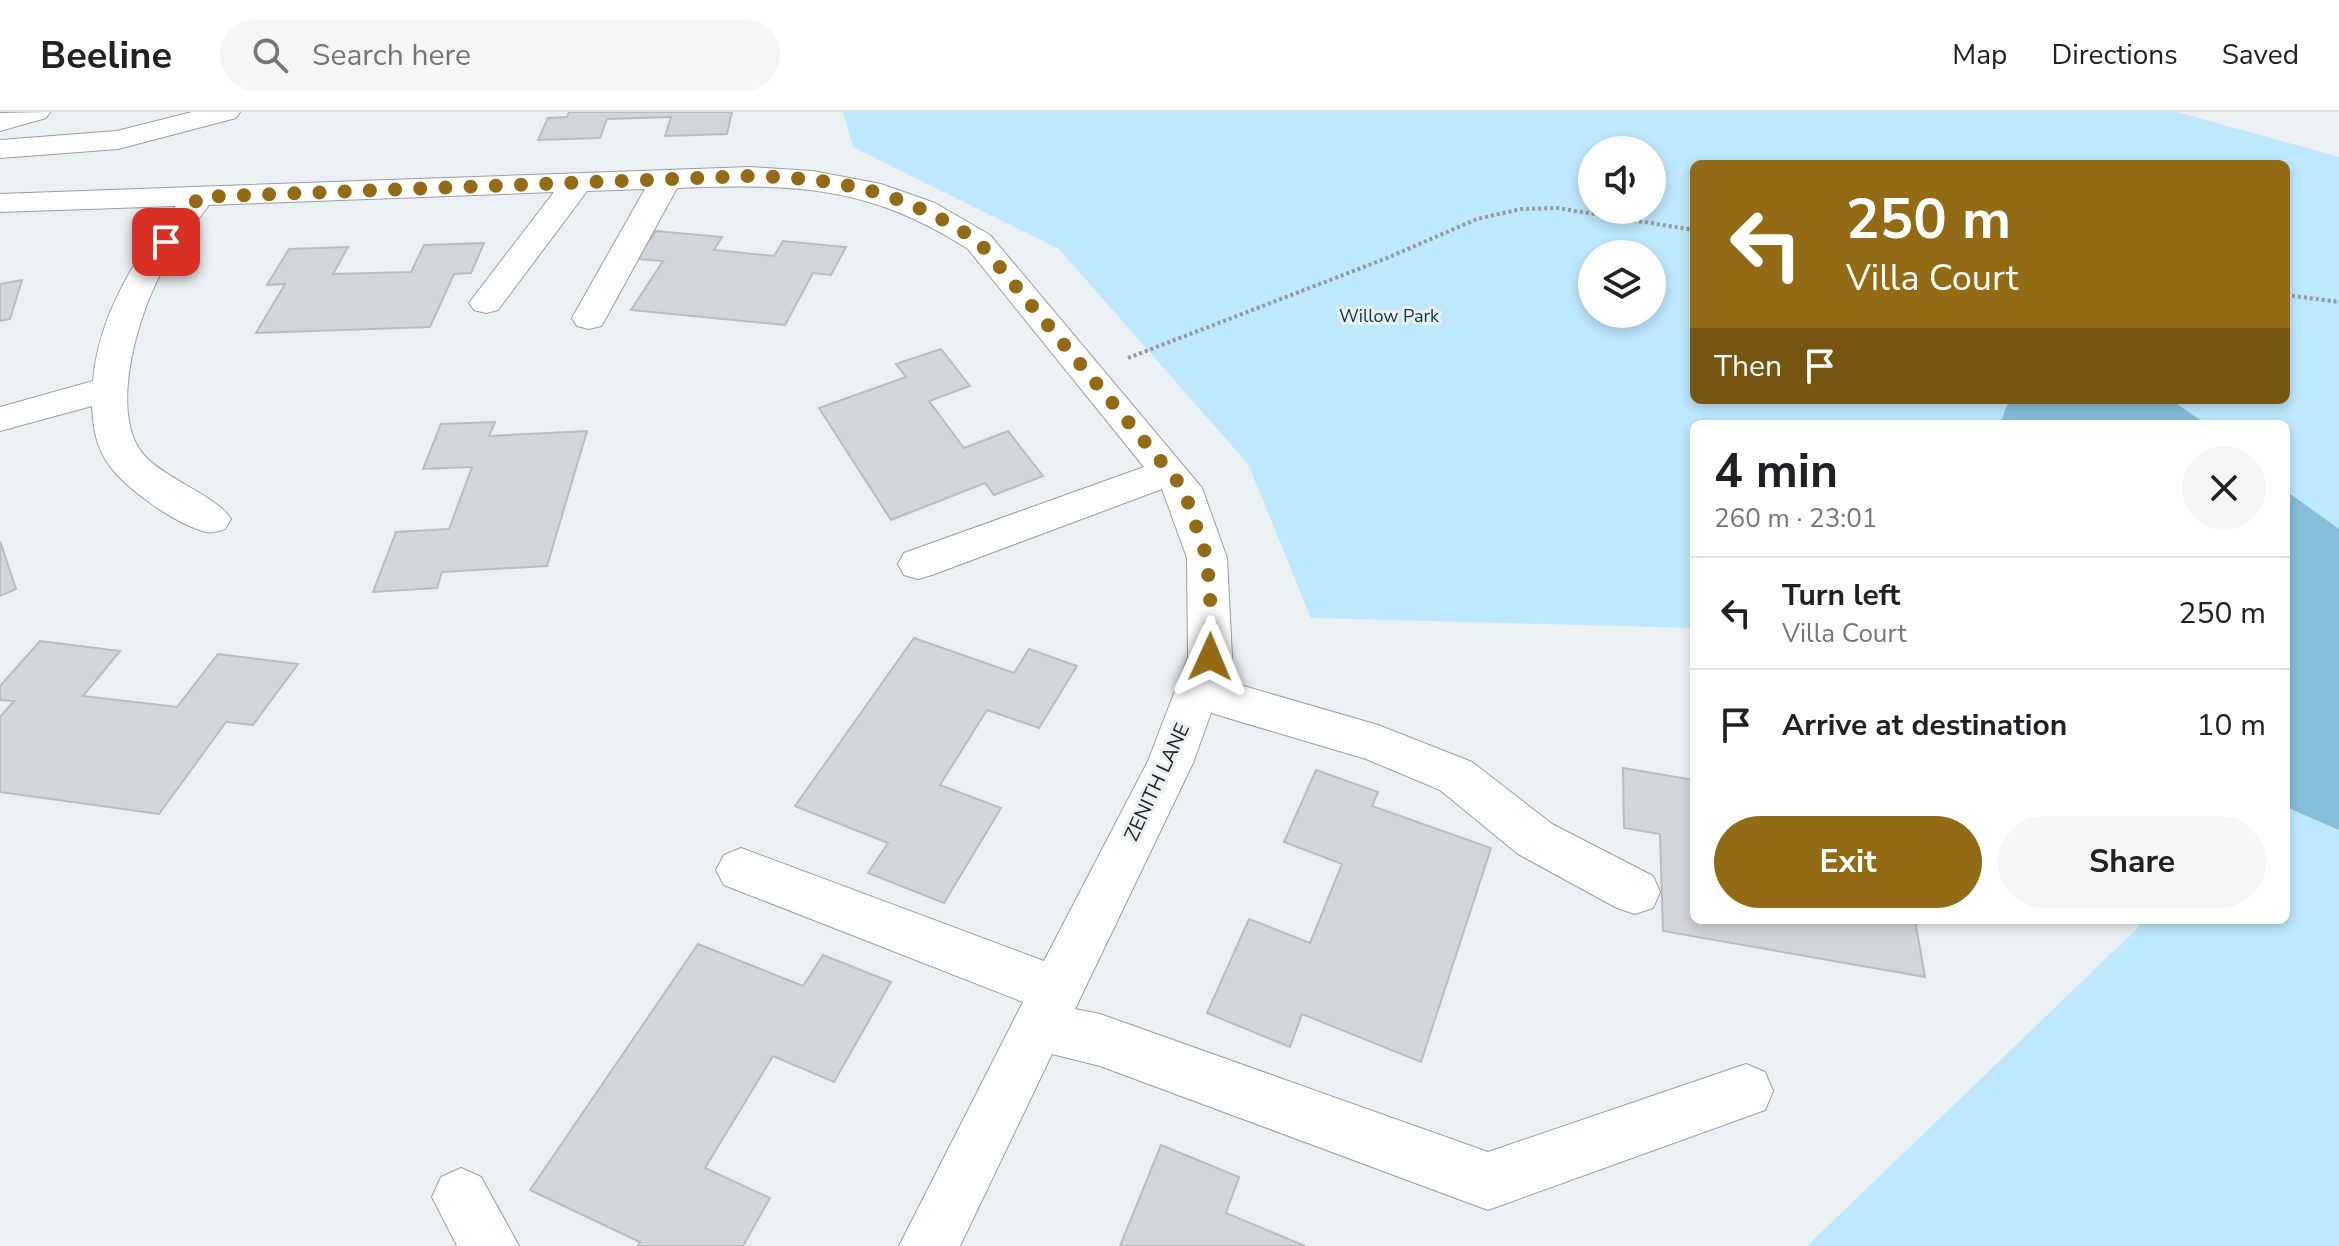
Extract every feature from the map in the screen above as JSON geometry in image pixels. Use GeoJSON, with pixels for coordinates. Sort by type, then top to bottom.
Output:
{"type":"FeatureCollection","features":[{"type":"Feature","properties":{"kind":"street"},"geometry":{"type":"LineString","coordinates":[[0,122],[36,112]]}},
{"type":"Feature","properties":{"kind":"street"},"geometry":{"type":"LineString","coordinates":[[0,149],[118,140],[226,112]]}},
{"type":"Feature","properties":{"kind":"street","name":"ZENITH LANE"},"geometry":{"type":"LineString","coordinates":[[0,203],[802,177],[852,184],[942,217],[979,242],[1183,488],[1207,558],[1210,657],[1170,763],[929,1246]]}},
{"type":"Feature","properties":{"kind":"street"},"geometry":{"type":"LineString","coordinates":[[589,318],[666,180]]}},
{"type":"Feature","properties":{"kind":"street"},"geometry":{"type":"LineString","coordinates":[[486,303],[577,183]]}},
{"type":"Feature","properties":{"kind":"street"},"geometry":{"type":"LineString","coordinates":[[199,197],[149,267],[120,331],[108,389],[117,445],[148,483],[211,519]]}},
{"type":"Feature","properties":{"kind":"street"},"geometry":{"type":"LineString","coordinates":[[0,419],[108,389]]}},
{"type":"Feature","properties":{"kind":"street"},"geometry":{"type":"LineString","coordinates":[[918,564],[1170,472]]}},
{"type":"Feature","properties":{"kind":"street"},"geometry":{"type":"LineString","coordinates":[[1197,692],[1248,704],[1378,744],[1456,776],[1535,839],[1635,892]]}},
{"type":"Feature","properties":{"kind":"street"},"geometry":{"type":"LineString","coordinates":[[741,870],[1048,1008],[1100,1040],[1488,1181],[1746,1091]]}},
{"type":"Feature","properties":{"kind":"street"},"geometry":{"type":"LineString","coordinates":[[461,1197],[489,1246]]}},
{"type":"Feature","properties":{"kind":"path"},"geometry":{"type":"LineString","coordinates":[[1090,373],[1387,258],[1477,219],[1521,209],[1557,208],[1690,229]]}},
{"type":"Feature","properties":{"kind":"path"},"geometry":{"type":"LineString","coordinates":[[2290,296],[2339,302]]}},
{"type":"Feature","properties":{"kind":"green space","name":"Willow Park"},"geometry":{"type":"Polygon","coordinates":[[[843,112],[2177,112],[2339,157],[2339,1246],[1807,1246],[2142,924],[2290,924],[2290,420],[1690,420],[1690,628],[1311,618],[1248,464],[1059,249],[853,147],[843,112]]]}},
{"type":"Feature","properties":{"kind":"shaded area"},"geometry":{"type":"Polygon","coordinates":[[[2008,404],[2177,404],[2200,420],[2002,420],[2008,404]]]}},
{"type":"Feature","properties":{"kind":"shaded area"},"geometry":{"type":"Polygon","coordinates":[[[2290,494],[2339,529],[2339,830],[2290,809],[2290,494]]]}},
{"type":"Feature","properties":{"kind":"building"},"geometry":{"type":"Polygon","coordinates":[[[569,112],[732,112],[727,134],[665,136],[671,117],[607,119],[600,138],[538,140],[548,118],[567,117],[569,112]]]}},
{"type":"Feature","properties":{"kind":"building"},"geometry":{"type":"Polygon","coordinates":[[[656,231],[722,237],[714,250],[774,256],[783,241],[846,247],[831,275],[813,273],[785,325],[631,310],[663,261],[636,259],[656,231]]]}},
{"type":"Feature","properties":{"kind":"building"},"geometry":{"type":"Polygon","coordinates":[[[484,243],[471,273],[454,274],[430,327],[256,333],[285,284],[267,285],[289,249],[348,247],[333,274],[411,272],[424,245],[484,243]]]}},
{"type":"Feature","properties":{"kind":"building"},"geometry":{"type":"Polygon","coordinates":[[[22,280],[10,319],[0,321],[0,284],[22,280]]]}},
{"type":"Feature","properties":{"kind":"building"},"geometry":{"type":"Polygon","coordinates":[[[941,349],[970,386],[929,401],[964,448],[1008,431],[1043,476],[994,495],[985,483],[891,520],[819,408],[906,377],[896,364],[941,349]]]}},
{"type":"Feature","properties":{"kind":"building"},"geometry":{"type":"Polygon","coordinates":[[[495,422],[489,436],[587,431],[547,566],[442,572],[437,588],[373,592],[396,532],[449,529],[472,467],[423,469],[441,424],[495,422]]]}},
{"type":"Feature","properties":{"kind":"building"},"geometry":{"type":"Polygon","coordinates":[[[0,541],[16,589],[0,596],[0,541]]]}},
{"type":"Feature","properties":{"kind":"building"},"geometry":{"type":"Polygon","coordinates":[[[914,638],[1014,673],[1029,649],[1077,666],[1039,728],[987,710],[940,785],[1001,808],[944,903],[868,873],[888,843],[795,806],[914,638]]]}},
{"type":"Feature","properties":{"kind":"building"},"geometry":{"type":"Polygon","coordinates":[[[40,641],[120,651],[83,696],[177,707],[218,654],[298,664],[253,725],[226,722],[159,814],[0,792],[0,717],[14,701],[0,700],[0,686],[40,641]]]}},
{"type":"Feature","properties":{"kind":"building"},"geometry":{"type":"Polygon","coordinates":[[[1623,768],[1690,779],[1690,924],[1916,924],[1925,977],[1663,931],[1660,834],[1624,828],[1623,768]]]}},
{"type":"Feature","properties":{"kind":"building"},"geometry":{"type":"Polygon","coordinates":[[[1316,770],[1378,792],[1372,806],[1491,848],[1421,1062],[1302,1014],[1290,1047],[1207,1013],[1249,919],[1310,943],[1342,864],[1284,842],[1316,770]]]}},
{"type":"Feature","properties":{"kind":"building"},"geometry":{"type":"Polygon","coordinates":[[[698,944],[803,986],[823,955],[891,982],[834,1082],[773,1056],[705,1168],[770,1198],[743,1246],[638,1246],[640,1242],[530,1190],[698,944]]]}},
{"type":"Feature","properties":{"kind":"building"},"geometry":{"type":"Polygon","coordinates":[[[1161,1145],[1239,1177],[1226,1213],[1305,1246],[1120,1246],[1161,1145]]]}},
{"type":"Feature","properties":{"kind":"route"},"geometry":{"type":"LineString","coordinates":[[166,242],[199,197],[750,176],[802,177],[852,184],[897,199],[942,217],[979,242],[1183,488],[1207,558],[1210,657]]}}]}
